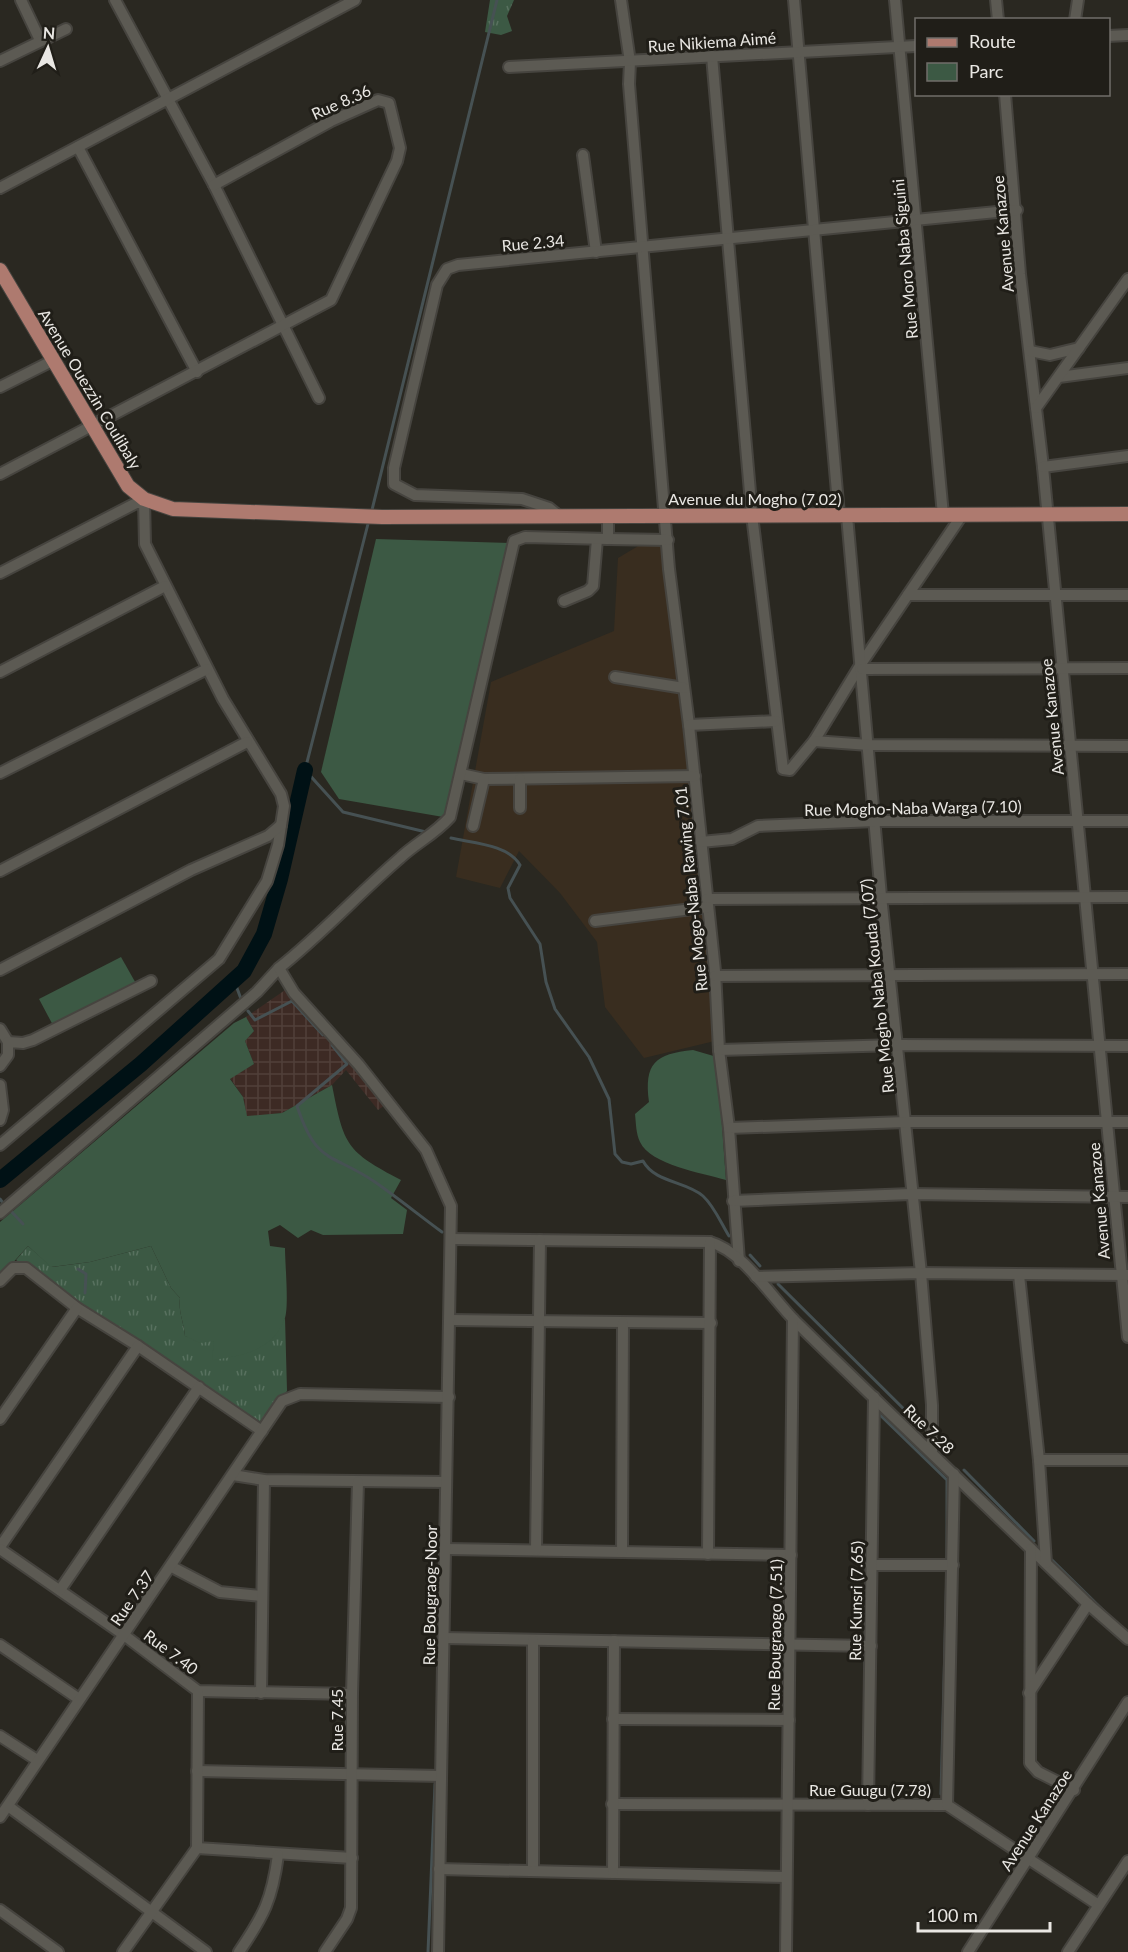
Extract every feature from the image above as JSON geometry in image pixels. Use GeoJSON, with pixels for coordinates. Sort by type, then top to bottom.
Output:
{"type":"FeatureCollection","features":[{"type":"Feature","properties":{"kind":"main road","name":"Avenue Ouezzin Coulibaly"},"geometry":{"type":"LineString","coordinates":[[0,270],[4,286],[128,486],[144,499]]}},
{"type":"Feature","properties":{"kind":"main road","name":"Avenue du Mogho (7.02)"},"geometry":{"type":"LineString","coordinates":[[144,499],[185,510],[382,517],[1128,514]]}},
{"type":"Feature","properties":{"kind":"street"},"geometry":{"type":"LineString","coordinates":[[21,0],[40,40]]}},
{"type":"Feature","properties":{"kind":"street"},"geometry":{"type":"LineString","coordinates":[[116,0],[214,185],[319,398]]}},
{"type":"Feature","properties":{"kind":"street"},"geometry":{"type":"LineString","coordinates":[[0,188],[355,0]]}},
{"type":"Feature","properties":{"kind":"street","name":"Rue Mogo-Naba Rawing 7.01"},"geometry":{"type":"LineString","coordinates":[[621,0],[630,62],[628,84],[641,248],[668,540],[715,976],[719,1050],[729,1128],[740,1261]]}},
{"type":"Feature","properties":{"kind":"street","name":"Rue Mogho Naba Kouda (7.07)"},"geometry":{"type":"LineString","coordinates":[[794,0],[843,515],[869,746],[881,896],[892,976],[911,1194],[921,1273],[931,1395],[932,1453]]}},
{"type":"Feature","properties":{"kind":"street","name":"Rue Moro Naba Siguini"},"geometry":{"type":"LineString","coordinates":[[895,0],[943,515]]}},
{"type":"Feature","properties":{"kind":"street"},"geometry":{"type":"LineString","coordinates":[[996,0],[998,18]]}},
{"type":"Feature","properties":{"kind":"street"},"geometry":{"type":"LineString","coordinates":[[1074,18],[1077,0]]}},
{"type":"Feature","properties":{"kind":"street"},"geometry":{"type":"LineString","coordinates":[[0,61],[66,28]]}},
{"type":"Feature","properties":{"kind":"street"},"geometry":{"type":"LineString","coordinates":[[1110,36],[1128,35]]}},
{"type":"Feature","properties":{"kind":"street","name":"Rue Nikiema Aimé"},"geometry":{"type":"LineString","coordinates":[[508,67],[915,46]]}},
{"type":"Feature","properties":{"kind":"street"},"geometry":{"type":"LineString","coordinates":[[712,56],[726,240],[752,515],[776,721],[782,764],[786,770],[795,765],[814,741],[908,594],[962,515]]}},
{"type":"Feature","properties":{"kind":"street","name":"Avenue Kanazoe"},"geometry":{"type":"LineString","coordinates":[[1005,96],[1017,210],[1020,274],[1043,467],[1114,1198],[1124,1275],[1128,1337]]}},
{"type":"Feature","properties":{"kind":"street","name":"Rue 8.36"},"geometry":{"type":"LineString","coordinates":[[214,185],[368,104],[378,100],[388,103],[400,148],[397,161],[332,300],[285,325]]}},
{"type":"Feature","properties":{"kind":"street"},"geometry":{"type":"LineString","coordinates":[[78,147],[197,372]]}},
{"type":"Feature","properties":{"kind":"street"},"geometry":{"type":"LineString","coordinates":[[583,155],[596,252]]}},
{"type":"Feature","properties":{"kind":"street","name":"Rue 2.34"},"geometry":{"type":"LineString","coordinates":[[559,516],[549,508],[522,499],[415,495],[394,484],[392,477],[437,285],[447,269],[458,265],[1017,210]]}},
{"type":"Feature","properties":{"kind":"street"},"geometry":{"type":"LineString","coordinates":[[1036,408],[1128,280]]}},
{"type":"Feature","properties":{"kind":"street"},"geometry":{"type":"LineString","coordinates":[[0,474],[285,325]]}},
{"type":"Feature","properties":{"kind":"street"},"geometry":{"type":"LineString","coordinates":[[1030,351],[1050,354],[1080,348]]}},
{"type":"Feature","properties":{"kind":"street"},"geometry":{"type":"LineString","coordinates":[[0,387],[52,361]]}},
{"type":"Feature","properties":{"kind":"street"},"geometry":{"type":"LineString","coordinates":[[1059,377],[1128,368]]}},
{"type":"Feature","properties":{"kind":"street"},"geometry":{"type":"LineString","coordinates":[[1043,467],[1128,456]]}},
{"type":"Feature","properties":{"kind":"street"},"geometry":{"type":"LineString","coordinates":[[0,573],[144,499],[145,544],[207,669],[248,742],[281,794],[284,806],[267,881],[219,959],[0,1145]]}},
{"type":"Feature","properties":{"kind":"street"},"geometry":{"type":"LineString","coordinates":[[564,601],[588,591],[593,586],[608,516]]}},
{"type":"Feature","properties":{"kind":"street"},"geometry":{"type":"LineString","coordinates":[[0,1213],[257,992],[279,968],[316,938],[399,859],[439,830],[450,817],[513,541],[525,537],[668,540]]}},
{"type":"Feature","properties":{"kind":"street"},"geometry":{"type":"LineString","coordinates":[[0,672],[165,586]]}},
{"type":"Feature","properties":{"kind":"street"},"geometry":{"type":"LineString","coordinates":[[908,594],[1128,594]]}},
{"type":"Feature","properties":{"kind":"street"},"geometry":{"type":"LineString","coordinates":[[861,667],[1128,668]]}},
{"type":"Feature","properties":{"kind":"street"},"geometry":{"type":"LineString","coordinates":[[0,772],[207,669]]}},
{"type":"Feature","properties":{"kind":"street"},"geometry":{"type":"LineString","coordinates":[[615,677],[684,688]]}},
{"type":"Feature","properties":{"kind":"street"},"geometry":{"type":"LineString","coordinates":[[689,725],[776,721]]}},
{"type":"Feature","properties":{"kind":"street"},"geometry":{"type":"LineString","coordinates":[[814,741],[869,746],[1128,746]]}},
{"type":"Feature","properties":{"kind":"street"},"geometry":{"type":"LineString","coordinates":[[0,871],[248,742]]}},
{"type":"Feature","properties":{"kind":"street"},"geometry":{"type":"LineString","coordinates":[[461,774],[484,778],[520,779],[695,776]]}},
{"type":"Feature","properties":{"kind":"street"},"geometry":{"type":"LineString","coordinates":[[473,826],[484,778]]}},
{"type":"Feature","properties":{"kind":"street"},"geometry":{"type":"LineString","coordinates":[[520,779],[520,808]]}},
{"type":"Feature","properties":{"kind":"street","name":"Rue Mogho-Naba Warga (7.10)"},"geometry":{"type":"LineString","coordinates":[[701,842],[732,839],[758,826],[875,821],[1128,821]]}},
{"type":"Feature","properties":{"kind":"street"},"geometry":{"type":"LineString","coordinates":[[0,970],[191,870],[268,836],[281,825]]}},
{"type":"Feature","properties":{"kind":"street"},"geometry":{"type":"LineString","coordinates":[[595,921],[707,903],[881,896],[1128,897]]}},
{"type":"Feature","properties":{"kind":"street","name":"Rue Bougraog-Noor"},"geometry":{"type":"LineString","coordinates":[[279,968],[294,993],[359,1065],[426,1150],[451,1206],[451,1320],[438,1952]]}},
{"type":"Feature","properties":{"kind":"street"},"geometry":{"type":"LineString","coordinates":[[715,976],[1128,974]]}},
{"type":"Feature","properties":{"kind":"street"},"geometry":{"type":"LineString","coordinates":[[8,1042],[23,1043],[33,1040],[151,981]]}},
{"type":"Feature","properties":{"kind":"street"},"geometry":{"type":"LineString","coordinates":[[0,1029],[8,1042],[8,1055],[0,1066]]}},
{"type":"Feature","properties":{"kind":"street"},"geometry":{"type":"LineString","coordinates":[[719,1050],[899,1045],[1128,1046]]}},
{"type":"Feature","properties":{"kind":"street"},"geometry":{"type":"LineString","coordinates":[[0,1085],[3,1110],[0,1120]]}},
{"type":"Feature","properties":{"kind":"street"},"geometry":{"type":"LineString","coordinates":[[729,1128],[906,1122],[1128,1122]]}},
{"type":"Feature","properties":{"kind":"street"},"geometry":{"type":"LineString","coordinates":[[734,1201],[911,1194],[1128,1197]]}},
{"type":"Feature","properties":{"kind":"street"},"geometry":{"type":"LineString","coordinates":[[452,1239],[710,1242],[708,1554]]}},
{"type":"Feature","properties":{"kind":"street"},"geometry":{"type":"LineString","coordinates":[[536,1550],[540,1240]]}},
{"type":"Feature","properties":{"kind":"street","name":"Rue 7.28"},"geometry":{"type":"LineString","coordinates":[[710,1242],[720,1245],[740,1261],[793,1319],[1088,1604],[1128,1639]]}},
{"type":"Feature","properties":{"kind":"street"},"geometry":{"type":"LineString","coordinates":[[0,1281],[13,1268],[26,1268],[77,1308],[138,1346],[262,1431]]}},
{"type":"Feature","properties":{"kind":"street"},"geometry":{"type":"LineString","coordinates":[[756,1277],[921,1273],[1124,1275]]}},
{"type":"Feature","properties":{"kind":"street"},"geometry":{"type":"LineString","coordinates":[[1019,1275],[1039,1460],[1046,1563]]}},
{"type":"Feature","properties":{"kind":"street"},"geometry":{"type":"LineString","coordinates":[[0,1419],[77,1308]]}},
{"type":"Feature","properties":{"kind":"street","name":"Rue Bougraogo (7.51)"},"geometry":{"type":"LineString","coordinates":[[786,1952],[793,1319]]}},
{"type":"Feature","properties":{"kind":"street"},"geometry":{"type":"LineString","coordinates":[[451,1320],[711,1323]]}},
{"type":"Feature","properties":{"kind":"street"},"geometry":{"type":"LineString","coordinates":[[622,1552],[623,1323]]}},
{"type":"Feature","properties":{"kind":"street"},"geometry":{"type":"LineString","coordinates":[[0,1548],[138,1346]]}},
{"type":"Feature","properties":{"kind":"street"},"geometry":{"type":"LineString","coordinates":[[60,1590],[199,1387]]}},
{"type":"Feature","properties":{"kind":"street","name":"Rue 7.37"},"geometry":{"type":"LineString","coordinates":[[0,1817],[37,1760],[172,1567],[282,1401],[289,1396],[300,1394],[449,1396]]}},
{"type":"Feature","properties":{"kind":"street","name":"Rue Kunsri (7.65)"},"geometry":{"type":"LineString","coordinates":[[868,1805],[874,1397]]}},
{"type":"Feature","properties":{"kind":"street"},"geometry":{"type":"LineString","coordinates":[[1039,1460],[1128,1460]]}},
{"type":"Feature","properties":{"kind":"street"},"geometry":{"type":"LineString","coordinates":[[233,1474],[264,1480],[446,1482]]}},
{"type":"Feature","properties":{"kind":"street"},"geometry":{"type":"LineString","coordinates":[[947,1805],[954,1474]]}},
{"type":"Feature","properties":{"kind":"street"},"geometry":{"type":"LineString","coordinates":[[261,1693],[264,1480]]}},
{"type":"Feature","properties":{"kind":"street","name":"Rue 7.45"},"geometry":{"type":"LineString","coordinates":[[325,1952],[350,1913],[352,1694],[358,1482]]}},
{"type":"Feature","properties":{"kind":"street","name":"Rue 7.40"},"geometry":{"type":"LineString","coordinates":[[0,1548],[124,1635],[198,1691],[352,1694]]}},
{"type":"Feature","properties":{"kind":"street"},"geometry":{"type":"LineString","coordinates":[[1031,1549],[1029,1693],[1032,1765],[1038,1772],[1074,1790]]}},
{"type":"Feature","properties":{"kind":"street"},"geometry":{"type":"LineString","coordinates":[[446,1550],[791,1556]]}},
{"type":"Feature","properties":{"kind":"street"},"geometry":{"type":"LineString","coordinates":[[872,1565],[953,1565]]}},
{"type":"Feature","properties":{"kind":"street"},"geometry":{"type":"LineString","coordinates":[[172,1567],[220,1592],[262,1596]]}},
{"type":"Feature","properties":{"kind":"street"},"geometry":{"type":"LineString","coordinates":[[1029,1693],[1088,1604]]}},
{"type":"Feature","properties":{"kind":"street"},"geometry":{"type":"LineString","coordinates":[[444,1638],[871,1646]]}},
{"type":"Feature","properties":{"kind":"street"},"geometry":{"type":"LineString","coordinates":[[533,1640],[533,1870]]}},
{"type":"Feature","properties":{"kind":"street"},"geometry":{"type":"LineString","coordinates":[[613,1873],[614,1641]]}},
{"type":"Feature","properties":{"kind":"street"},"geometry":{"type":"LineString","coordinates":[[0,1645],[79,1699]]}},
{"type":"Feature","properties":{"kind":"street"},"geometry":{"type":"LineString","coordinates":[[123,1952],[197,1848],[198,1691]]}},
{"type":"Feature","properties":{"kind":"street","name":"Avenue Kanazoe"},"geometry":{"type":"LineString","coordinates":[[968,1952],[1030,1859],[1128,1702]]}},
{"type":"Feature","properties":{"kind":"street"},"geometry":{"type":"LineString","coordinates":[[613,1719],[789,1720]]}},
{"type":"Feature","properties":{"kind":"street"},"geometry":{"type":"LineString","coordinates":[[0,1736],[37,1760]]}},
{"type":"Feature","properties":{"kind":"street"},"geometry":{"type":"LineString","coordinates":[[197,1771],[441,1776]]}},
{"type":"Feature","properties":{"kind":"street","name":"Rue Guugu (7.78)"},"geometry":{"type":"LineString","coordinates":[[612,1804],[947,1805],[1097,1904]]}},
{"type":"Feature","properties":{"kind":"street"},"geometry":{"type":"LineString","coordinates":[[8,1806],[206,1952]]}},
{"type":"Feature","properties":{"kind":"street"},"geometry":{"type":"LineString","coordinates":[[197,1848],[278,1856],[352,1858]]}},
{"type":"Feature","properties":{"kind":"street"},"geometry":{"type":"LineString","coordinates":[[239,1952],[265,1912],[274,1888],[278,1856]]}},
{"type":"Feature","properties":{"kind":"street"},"geometry":{"type":"LineString","coordinates":[[1068,1952],[1097,1904],[1128,1861]]}},
{"type":"Feature","properties":{"kind":"street"},"geometry":{"type":"LineString","coordinates":[[439,1869],[786,1876]]}},
{"type":"Feature","properties":{"kind":"street"},"geometry":{"type":"LineString","coordinates":[[0,1910],[58,1952]]}},
{"type":"Feature","properties":{"kind":"shaded area"},"geometry":{"type":"Polygon","coordinates":[[[660,533],[719,1040],[644,1058],[605,1007],[597,942],[560,893],[519,851],[500,888],[456,877],[491,682],[614,631],[618,558],[660,533]]]}},
{"type":"Feature","properties":{"kind":"shaded area"},"geometry":{"type":"Polygon","coordinates":[[[288,988],[385,1105],[378,1110],[346,1070],[332,1085],[282,1113],[247,1117],[243,1097],[230,1078],[254,1064],[245,1041],[254,1031],[246,1017],[288,988]]]}},
{"type":"Feature","properties":{"kind":"green space"},"geometry":{"type":"Polygon","coordinates":[[[490,0],[514,0],[507,16],[512,31],[501,35],[485,32],[490,0]]]}},
{"type":"Feature","properties":{"kind":"green space"},"geometry":{"type":"Polygon","coordinates":[[[376,539],[510,543],[449,818],[339,799],[321,772],[376,539]]]}},
{"type":"Feature","properties":{"kind":"green space"},"geometry":{"type":"Polygon","coordinates":[[[121,957],[138,987],[55,1029],[39,999],[121,957]]]}},
{"type":"Feature","properties":{"kind":"green space"},"geometry":{"type":"Polygon","coordinates":[[[246,1017],[254,1031],[245,1041],[254,1064],[230,1079],[243,1097],[247,1116],[282,1113],[332,1085],[340,1122],[350,1145],[369,1162],[401,1180],[391,1198],[407,1210],[403,1234],[323,1235],[311,1230],[298,1238],[280,1225],[268,1231],[270,1246],[285,1248],[287,1295],[285,1318],[280,1329],[265,1345],[245,1354],[212,1360],[214,1341],[200,1343],[185,1336],[180,1298],[171,1288],[151,1246],[90,1262],[51,1267],[28,1246],[0,1277],[0,1222],[234,1023],[246,1017]]]}},
{"type":"Feature","properties":{"kind":"green space"},"geometry":{"type":"Polygon","coordinates":[[[693,1050],[717,1057],[726,1180],[678,1167],[655,1157],[646,1150],[638,1136],[635,1114],[649,1102],[648,1078],[651,1069],[661,1058],[669,1054],[693,1050]]]}},
{"type":"Feature","properties":{"kind":"green space"},"geometry":{"type":"Polygon","coordinates":[[[28,1246],[52,1267],[90,1262],[151,1246],[171,1288],[180,1298],[185,1336],[214,1341],[270,1339],[285,1318],[287,1391],[262,1423],[16,1260],[28,1246]]]}},
{"type":"Feature","properties":{"kind":"waterway"},"geometry":{"type":"LineString","coordinates":[[371,514],[497,0]]}},
{"type":"Feature","properties":{"kind":"waterway"},"geometry":{"type":"LineString","coordinates":[[369,520],[305,770],[343,812],[426,832]]}},
{"type":"Feature","properties":{"kind":"waterway"},"geometry":{"type":"LineString","coordinates":[[0,1180],[141,1064],[244,971],[264,934],[280,879],[305,770]]}},
{"type":"Feature","properties":{"kind":"waterway"},"geometry":{"type":"LineString","coordinates":[[451,838],[498,849],[514,858],[520,865],[508,888],[510,898],[540,944],[546,982],[555,1009],[589,1057],[609,1099],[615,1154],[622,1162],[631,1164],[643,1161],[655,1174],[688,1187],[703,1196],[729,1236]]}},
{"type":"Feature","properties":{"kind":"waterway"},"geometry":{"type":"LineString","coordinates":[[234,980],[241,999]]}},
{"type":"Feature","properties":{"kind":"waterway"},"geometry":{"type":"LineString","coordinates":[[248,1011],[255,1020],[292,1001],[323,1035]]}},
{"type":"Feature","properties":{"kind":"waterway"},"geometry":{"type":"LineString","coordinates":[[332,1045],[347,1064],[297,1106],[311,1139],[327,1155],[375,1182],[442,1232]]}},
{"type":"Feature","properties":{"kind":"waterway"},"geometry":{"type":"LineString","coordinates":[[0,1199],[3,1203]]}},
{"type":"Feature","properties":{"kind":"waterway"},"geometry":{"type":"LineString","coordinates":[[10,1210],[23,1224]]}},
{"type":"Feature","properties":{"kind":"waterway"},"geometry":{"type":"LineString","coordinates":[[750,1255],[760,1266]]}},
{"type":"Feature","properties":{"kind":"waterway"},"geometry":{"type":"LineString","coordinates":[[78,1269],[86,1274],[85,1293]]}},
{"type":"Feature","properties":{"kind":"waterway"},"geometry":{"type":"LineString","coordinates":[[778,1284],[924,1429]]}},
{"type":"Feature","properties":{"kind":"waterway"},"geometry":{"type":"LineString","coordinates":[[877,1412],[947,1480],[947,1562]]}},
{"type":"Feature","properties":{"kind":"waterway"},"geometry":{"type":"LineString","coordinates":[[964,1470],[1034,1541]]}},
{"type":"Feature","properties":{"kind":"waterway"},"geometry":{"type":"LineString","coordinates":[[1052,1560],[1109,1616]]}},
{"type":"Feature","properties":{"kind":"waterway"},"geometry":{"type":"LineString","coordinates":[[941,1794],[947,1568]]}},
{"type":"Feature","properties":{"kind":"waterway"},"geometry":{"type":"LineString","coordinates":[[428,1952],[435,1784]]}}]}
